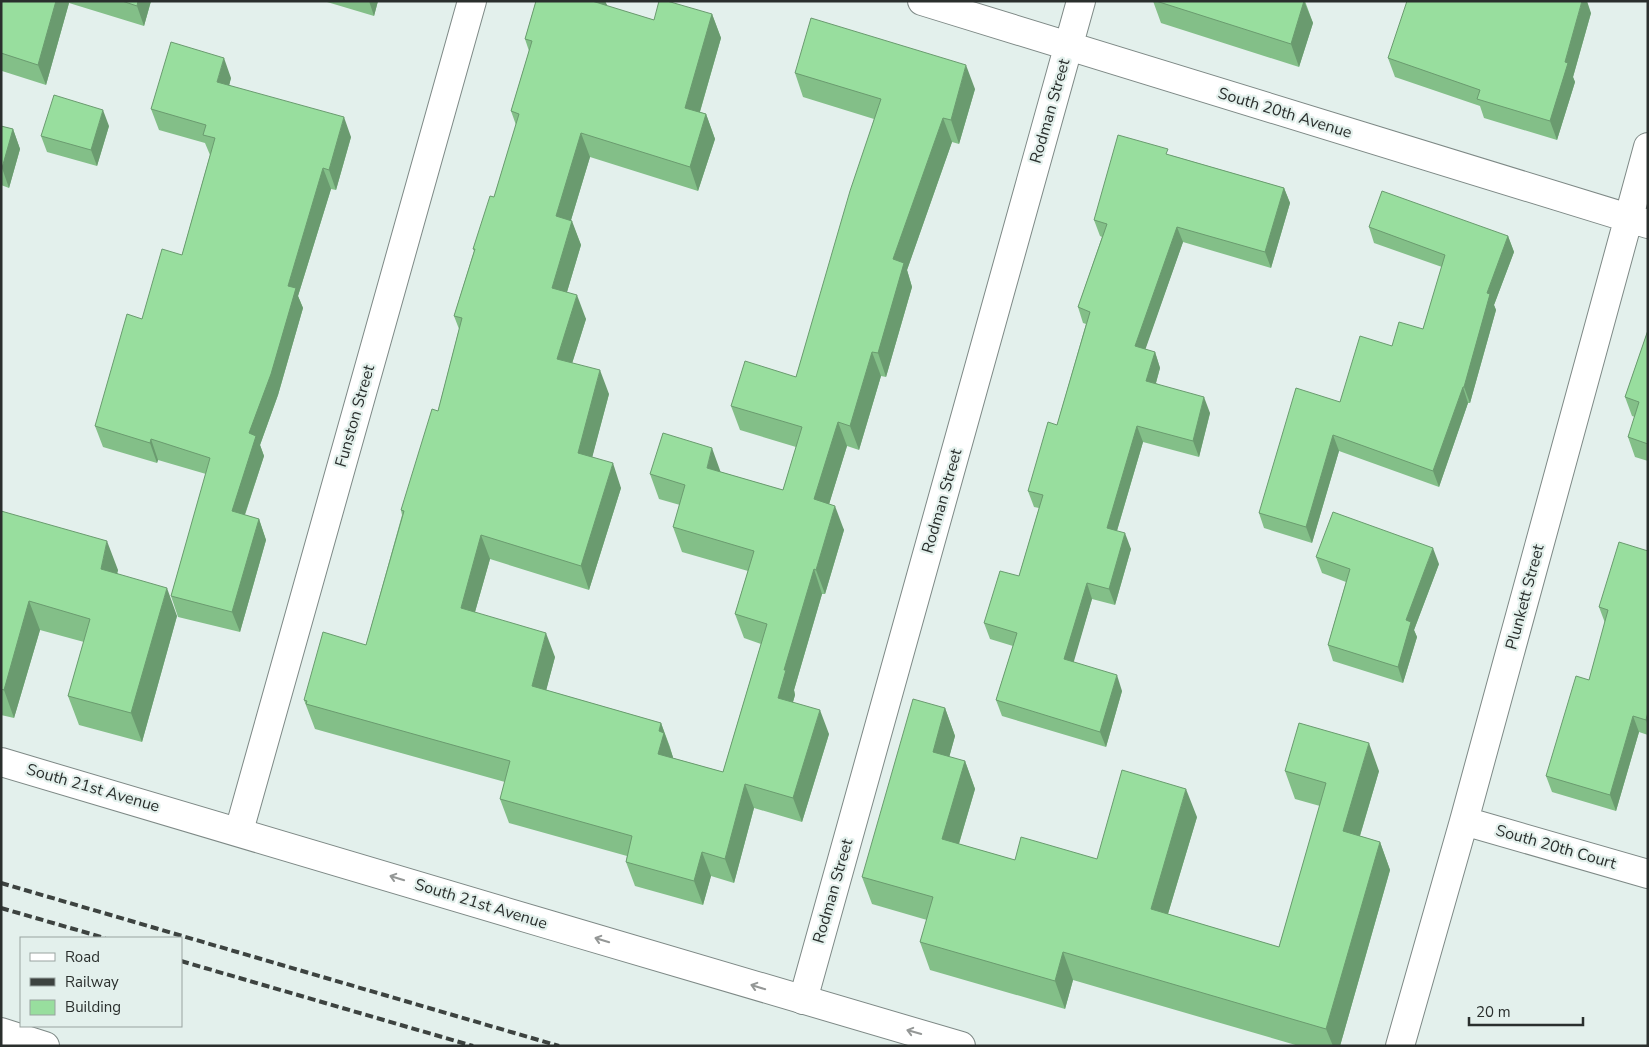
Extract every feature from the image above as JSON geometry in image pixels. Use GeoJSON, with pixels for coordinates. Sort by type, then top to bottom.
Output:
{"type":"FeatureCollection","features":[{"type":"Feature","properties":{"kind":"street","name":"Funston Street"},"geometry":{"type":"LineString","coordinates":[[239,831],[472,1]]}},
{"type":"Feature","properties":{"kind":"street","name":"South 20th Avenue"},"geometry":{"type":"LineString","coordinates":[[922,1],[1638,221]]}},
{"type":"Feature","properties":{"kind":"street","name":"Rodman Street"},"geometry":{"type":"LineString","coordinates":[[803,1000],[1081,1]]}},
{"type":"Feature","properties":{"kind":"street","name":"Plunkett Street"},"geometry":{"type":"LineString","coordinates":[[1400,1046],[1638,221],[1648,147]]}},
{"type":"Feature","properties":{"kind":"street","name":"South 21st Avenue"},"geometry":{"type":"LineString","coordinates":[[1,762],[961,1046]]}},
{"type":"Feature","properties":{"kind":"street","name":"South 20th Court"},"geometry":{"type":"LineString","coordinates":[[1464,821],[1648,874]]}},
{"type":"Feature","properties":{"kind":"street"},"geometry":{"type":"LineString","coordinates":[[1,1032],[45,1046]]}},
{"type":"Feature","properties":{"kind":"building"},"geometry":{"type":"Polygon","coordinates":[[[1,1],[56,1],[38,65],[1,53],[1,1]]]}},
{"type":"Feature","properties":{"kind":"building"},"geometry":{"type":"Polygon","coordinates":[[[122,1],[138,1],[137,6],[122,1]]]}},
{"type":"Feature","properties":{"kind":"building"},"geometry":{"type":"Polygon","coordinates":[[[536,1],[592,1],[654,20],[659,1],[667,1],[712,14],[685,108],[706,114],[690,167],[581,133],[556,216],[572,221],[552,288],[577,295],[557,359],[600,370],[578,453],[613,463],[581,566],[481,535],[461,608],[546,633],[532,686],[661,723],[659,731],[664,733],[658,754],[723,772],[767,624],[735,614],[754,551],[673,527],[685,485],[650,474],[663,433],[712,448],[707,468],[783,490],[802,427],[731,406],[745,361],[796,377],[850,191],[881,99],[795,73],[811,18],[966,65],[951,120],[943,118],[893,259],[904,263],[878,353],[872,352],[850,426],[838,422],[814,499],[835,506],[784,670],[786,670],[778,698],[820,710],[793,798],[745,784],[725,859],[702,852],[694,881],[626,862],[632,836],[500,799],[510,761],[306,704],[307,701],[304,700],[323,632],[366,645],[404,511],[401,510],[432,409],[438,411],[462,318],[454,316],[475,249],[473,249],[490,196],[494,197],[519,114],[511,111],[532,41],[525,39],[536,1]]]}},
{"type":"Feature","properties":{"kind":"building"},"geometry":{"type":"Polygon","coordinates":[[[1156,1],[1304,1],[1291,44],[1156,1]]]}},
{"type":"Feature","properties":{"kind":"building"},"geometry":{"type":"Polygon","coordinates":[[[1407,1],[1582,1],[1565,62],[1568,63],[1550,121],[1477,99],[1480,90],[1388,58],[1407,1]]]}},
{"type":"Feature","properties":{"kind":"building"},"geometry":{"type":"Polygon","coordinates":[[[171,42],[224,58],[217,82],[344,117],[329,170],[323,168],[288,286],[296,288],[271,374],[249,433],[256,436],[232,511],[259,519],[232,612],[171,596],[210,458],[151,439],[150,443],[95,426],[127,314],[142,319],[162,249],[182,255],[215,138],[203,135],[206,125],[151,109],[171,42]]]}},
{"type":"Feature","properties":{"kind":"building"},"geometry":{"type":"Polygon","coordinates":[[[54,95],[103,110],[91,150],[41,136],[54,95]]]}},
{"type":"Feature","properties":{"kind":"building"},"geometry":{"type":"Polygon","coordinates":[[[1,126],[13,129],[2,168],[1,167],[1,126]]]}},
{"type":"Feature","properties":{"kind":"building"},"geometry":{"type":"Polygon","coordinates":[[[1118,135],[1168,149],[1166,154],[1284,188],[1265,252],[1177,227],[1135,346],[1155,352],[1146,381],[1204,397],[1193,441],[1137,426],[1107,528],[1125,533],[1109,589],[1087,583],[1064,659],[1117,675],[1100,732],[996,700],[1017,633],[984,623],[1000,571],[1019,576],[1043,495],[1028,491],[1048,422],[1057,425],[1090,312],[1078,307],[1107,224],[1094,220],[1118,135]]]}},
{"type":"Feature","properties":{"kind":"building"},"geometry":{"type":"Polygon","coordinates":[[[1382,191],[1508,236],[1487,293],[1490,294],[1464,387],[1433,471],[1333,435],[1306,527],[1259,513],[1296,388],[1340,402],[1360,336],[1392,346],[1399,322],[1423,329],[1445,255],[1369,227],[1382,191]]]}},
{"type":"Feature","properties":{"kind":"building"},"geometry":{"type":"Polygon","coordinates":[[[1648,330],[1648,444],[1628,437],[1639,402],[1625,397],[1648,330]]]}},
{"type":"Feature","properties":{"kind":"building"},"geometry":{"type":"Polygon","coordinates":[[[1,511],[107,541],[101,569],[167,588],[131,713],[68,696],[90,619],[29,601],[4,690],[1,689],[1,511]]]}},
{"type":"Feature","properties":{"kind":"building"},"geometry":{"type":"Polygon","coordinates":[[[1333,512],[1433,548],[1406,620],[1411,622],[1398,667],[1328,645],[1350,569],[1316,557],[1333,512]]]}},
{"type":"Feature","properties":{"kind":"building"},"geometry":{"type":"Polygon","coordinates":[[[1619,542],[1648,551],[1648,712],[1646,720],[1633,716],[1610,795],[1546,776],[1576,676],[1589,680],[1608,610],[1599,607],[1619,542]]]}},
{"type":"Feature","properties":{"kind":"building"},"geometry":{"type":"Polygon","coordinates":[[[913,699],[945,708],[933,752],[965,761],[942,839],[1015,860],[1021,837],[1097,859],[1122,770],[1186,789],[1151,909],[1279,947],[1326,783],[1285,771],[1299,723],[1369,743],[1343,831],[1380,842],[1326,1029],[1063,952],[1055,981],[920,942],[933,897],[862,877],[913,699]]]}},
{"type":"Feature","properties":{"kind":"railway"},"geometry":{"type":"LineString","coordinates":[[1,883],[559,1046]]}},
{"type":"Feature","properties":{"kind":"railway"},"geometry":{"type":"LineString","coordinates":[[1,908],[102,937]]}},
{"type":"Feature","properties":{"kind":"railway"},"geometry":{"type":"LineString","coordinates":[[182,961],[473,1046]]}}]}
